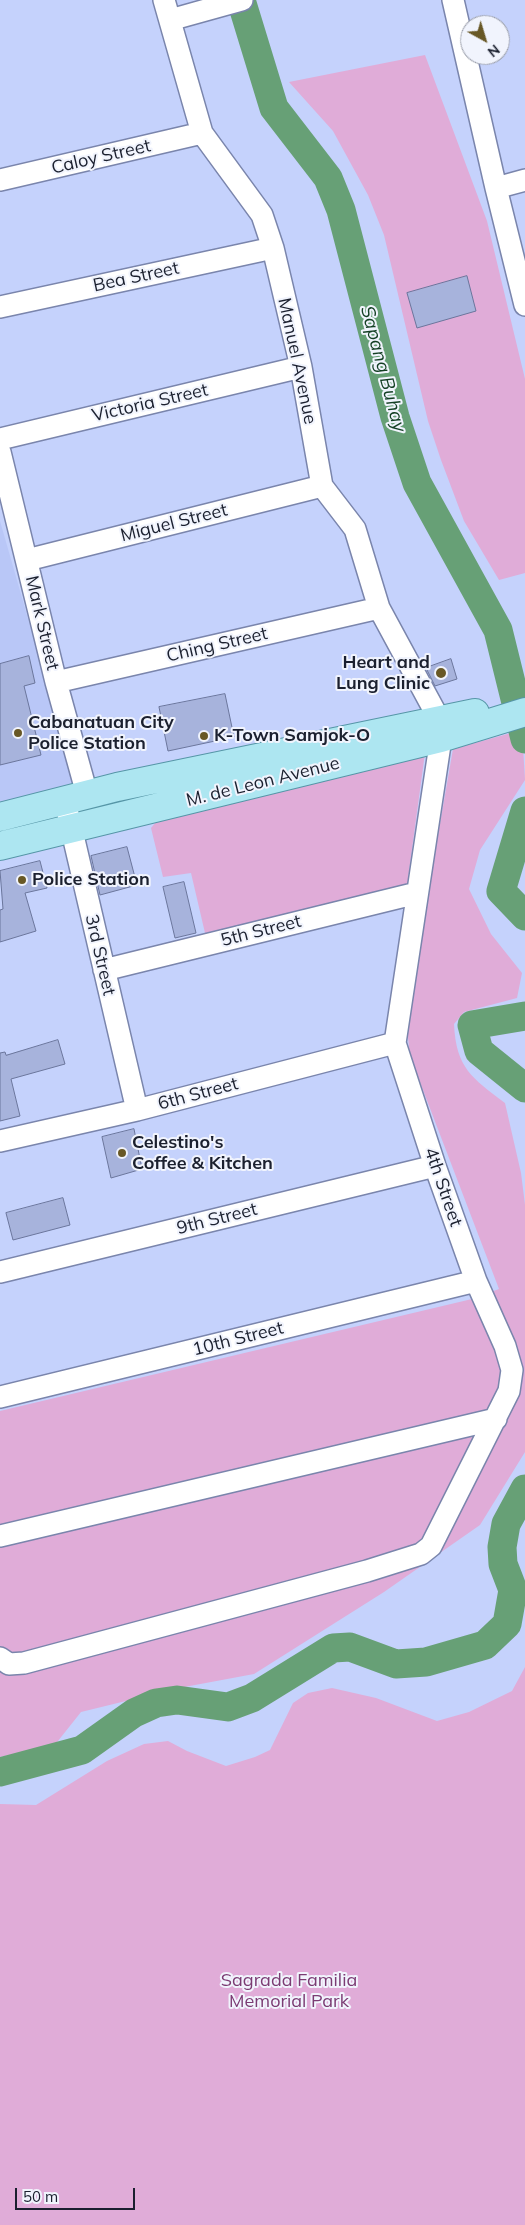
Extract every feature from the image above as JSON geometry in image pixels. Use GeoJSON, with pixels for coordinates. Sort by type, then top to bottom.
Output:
{"type":"FeatureCollection","features":[{"type":"Feature","properties":{"kind":"main road","name":"M. de Leon Avenue"},"geometry":{"type":"LineString","coordinates":[[0,846],[71,829],[440,728],[514,710]]}},
{"type":"Feature","properties":{"kind":"main road","name":"M. de Leon Avenue"},"geometry":{"type":"LineString","coordinates":[[0,817],[76,796],[440,728]]}},
{"type":"Feature","properties":{"kind":"street"},"geometry":{"type":"LineString","coordinates":[[453,0],[525,305]]}},
{"type":"Feature","properties":{"kind":"street"},"geometry":{"type":"LineString","coordinates":[[167,10],[235,2]]}},
{"type":"Feature","properties":{"kind":"street","name":"Manuel Avenue"},"geometry":{"type":"LineString","coordinates":[[167,10],[202,133],[262,215],[273,248],[300,367],[322,486],[355,529],[379,608],[440,728]]}},
{"type":"Feature","properties":{"kind":"street","name":"Caloy Street"},"geometry":{"type":"LineString","coordinates":[[0,180],[202,133]]}},
{"type":"Feature","properties":{"kind":"street"},"geometry":{"type":"LineString","coordinates":[[496,188],[525,180]]}},
{"type":"Feature","properties":{"kind":"street","name":"Bea Street"},"geometry":{"type":"LineString","coordinates":[[0,307],[273,248]]}},
{"type":"Feature","properties":{"kind":"street","name":"Victoria Street"},"geometry":{"type":"LineString","coordinates":[[0,439],[300,367]]}},
{"type":"Feature","properties":{"kind":"street","name":"Mark Street"},"geometry":{"type":"LineString","coordinates":[[0,452],[56,682],[76,796]]}},
{"type":"Feature","properties":{"kind":"street","name":"Miguel Street"},"geometry":{"type":"LineString","coordinates":[[27,560],[322,486]]}},
{"type":"Feature","properties":{"kind":"street","name":"Ching Street"},"geometry":{"type":"LineString","coordinates":[[56,682],[379,608]]}},
{"type":"Feature","properties":{"kind":"street","name":"4th Street"},"geometry":{"type":"LineString","coordinates":[[0,1658],[9,1664],[24,1663],[367,1571],[421,1554],[431,1546],[496,1418],[508,1391],[512,1370],[505,1346],[476,1281],[435,1166],[395,1043],[440,728]]}},
{"type":"Feature","properties":{"kind":"street","name":"3rd Street"},"geometry":{"type":"LineString","coordinates":[[76,796],[71,829],[138,1110]]}},
{"type":"Feature","properties":{"kind":"street","name":"5th Street"},"geometry":{"type":"LineString","coordinates":[[104,970],[417,893]]}},
{"type":"Feature","properties":{"kind":"street","name":"6th Street"},"geometry":{"type":"LineString","coordinates":[[0,1141],[138,1110],[395,1043]]}},
{"type":"Feature","properties":{"kind":"street","name":"9th Street"},"geometry":{"type":"LineString","coordinates":[[0,1272],[435,1166]]}},
{"type":"Feature","properties":{"kind":"street","name":"10th Street"},"geometry":{"type":"LineString","coordinates":[[0,1397],[476,1281]]}},
{"type":"Feature","properties":{"kind":"street"},"geometry":{"type":"LineString","coordinates":[[0,1536],[496,1418]]}},
{"type":"Feature","properties":{"kind":"shaded area"},"geometry":{"type":"Polygon","coordinates":[[[0,521],[76,786],[0,804],[0,521]]]}},
{"type":"Feature","properties":{"kind":"green space"},"geometry":{"type":"Polygon","coordinates":[[[425,55],[487,221],[525,379],[525,573],[499,580],[464,521],[441,460],[428,421],[384,235],[368,195],[333,131],[289,82],[425,55]]]}},
{"type":"Feature","properties":{"kind":"green space"},"geometry":{"type":"Polygon","coordinates":[[[522,730],[525,780],[480,850],[469,889],[491,934],[522,973],[517,998],[464,1012],[454,1024],[455,1039],[462,1062],[475,1079],[505,1103],[521,1173],[525,1205],[525,1452],[480,1525],[384,1592],[254,1674],[179,1688],[81,1712],[54,1746],[0,1757],[0,1411],[472,1299],[499,1289],[410,1056],[406,1019],[453,749],[522,730]]]}},
{"type":"Feature","properties":{"kind":"green space"},"geometry":{"type":"Polygon","coordinates":[[[425,753],[407,886],[205,933],[191,873],[163,877],[151,828],[160,817],[425,753]]]}},
{"type":"Feature","properties":{"kind":"green space","name":"Sagrada Familia Memorial Park"},"geometry":{"type":"Polygon","coordinates":[[[525,1667],[525,2225],[0,2225],[0,1804],[36,1805],[107,1761],[144,1744],[168,1741],[187,1751],[226,1766],[255,1757],[270,1750],[293,1703],[308,1693],[332,1688],[376,1698],[437,1721],[469,1712],[512,1691],[525,1667]]]}},
{"type":"Feature","properties":{"kind":"building"},"geometry":{"type":"Polygon","coordinates":[[[467,276],[476,311],[417,328],[407,293],[467,276]]]}},
{"type":"Feature","properties":{"kind":"building"},"geometry":{"type":"Polygon","coordinates":[[[29,656],[35,683],[24,686],[41,755],[0,765],[0,664],[29,656]]]}},
{"type":"Feature","properties":{"kind":"building","name":"Heart and Lung Clinic"},"geometry":{"type":"Polygon","coordinates":[[[451,659],[457,679],[435,686],[426,668],[451,659]]]}},
{"type":"Feature","properties":{"kind":"building"},"geometry":{"type":"Polygon","coordinates":[[[225,694],[234,737],[168,751],[159,707],[225,694]]]}},
{"type":"Feature","properties":{"kind":"building"},"geometry":{"type":"Polygon","coordinates":[[[127,847],[137,885],[100,895],[91,856],[127,847]]]}},
{"type":"Feature","properties":{"kind":"building"},"geometry":{"type":"Polygon","coordinates":[[[40,861],[47,888],[25,893],[36,931],[0,942],[0,910],[3,909],[0,871],[40,861]]]}},
{"type":"Feature","properties":{"kind":"building"},"geometry":{"type":"Polygon","coordinates":[[[184,882],[196,933],[175,938],[163,887],[184,882]]]}},
{"type":"Feature","properties":{"kind":"building"},"geometry":{"type":"Polygon","coordinates":[[[58,1040],[65,1064],[11,1079],[20,1116],[0,1121],[0,1053],[5,1052],[6,1055],[58,1040]]]}},
{"type":"Feature","properties":{"kind":"building","name":"Celestino's Coffee & Kitchen"},"geometry":{"type":"Polygon","coordinates":[[[134,1129],[142,1169],[111,1178],[102,1137],[134,1129]]]}},
{"type":"Feature","properties":{"kind":"building"},"geometry":{"type":"Polygon","coordinates":[[[63,1198],[70,1225],[13,1240],[6,1213],[63,1198]]]}},
{"type":"Feature","properties":{"kind":"waterway","name":"Sapang Buhay"},"geometry":{"type":"LineString","coordinates":[[241,0],[274,108],[328,178],[341,210],[395,417],[417,483],[498,630],[525,739]]}},
{"type":"Feature","properties":{"kind":"waterway","name":"Sapang Buhay"},"geometry":{"type":"LineString","coordinates":[[525,811],[501,891],[525,916]]}},
{"type":"Feature","properties":{"kind":"waterway","name":"Sapang Buhay"},"geometry":{"type":"LineString","coordinates":[[525,1016],[472,1025],[479,1051],[525,1088]]}},
{"type":"Feature","properties":{"kind":"waterway","name":"Sapang Buhay"},"geometry":{"type":"LineString","coordinates":[[0,1772],[82,1750],[134,1713],[156,1703],[177,1700],[228,1707],[252,1698],[333,1648],[350,1647],[396,1664],[426,1662],[485,1645],[507,1624],[513,1590],[503,1564],[502,1547],[506,1524],[525,1489]]}},
{"type":"Feature","properties":{"kind":"place","name":"Heart and Lung Clinic"},"geometry":{"type":"Point","coordinates":[441,673]}},
{"type":"Feature","properties":{"kind":"place","name":"Cabanatuan City Police Station"},"geometry":{"type":"Point","coordinates":[18,733]}},
{"type":"Feature","properties":{"kind":"place","name":"K-Town Samjok-O"},"geometry":{"type":"Point","coordinates":[204,736]}},
{"type":"Feature","properties":{"kind":"place","name":"Police Station"},"geometry":{"type":"Point","coordinates":[22,880]}},
{"type":"Feature","properties":{"kind":"place","name":"Celestino's Coffee & Kitchen"},"geometry":{"type":"Point","coordinates":[122,1153]}}]}
